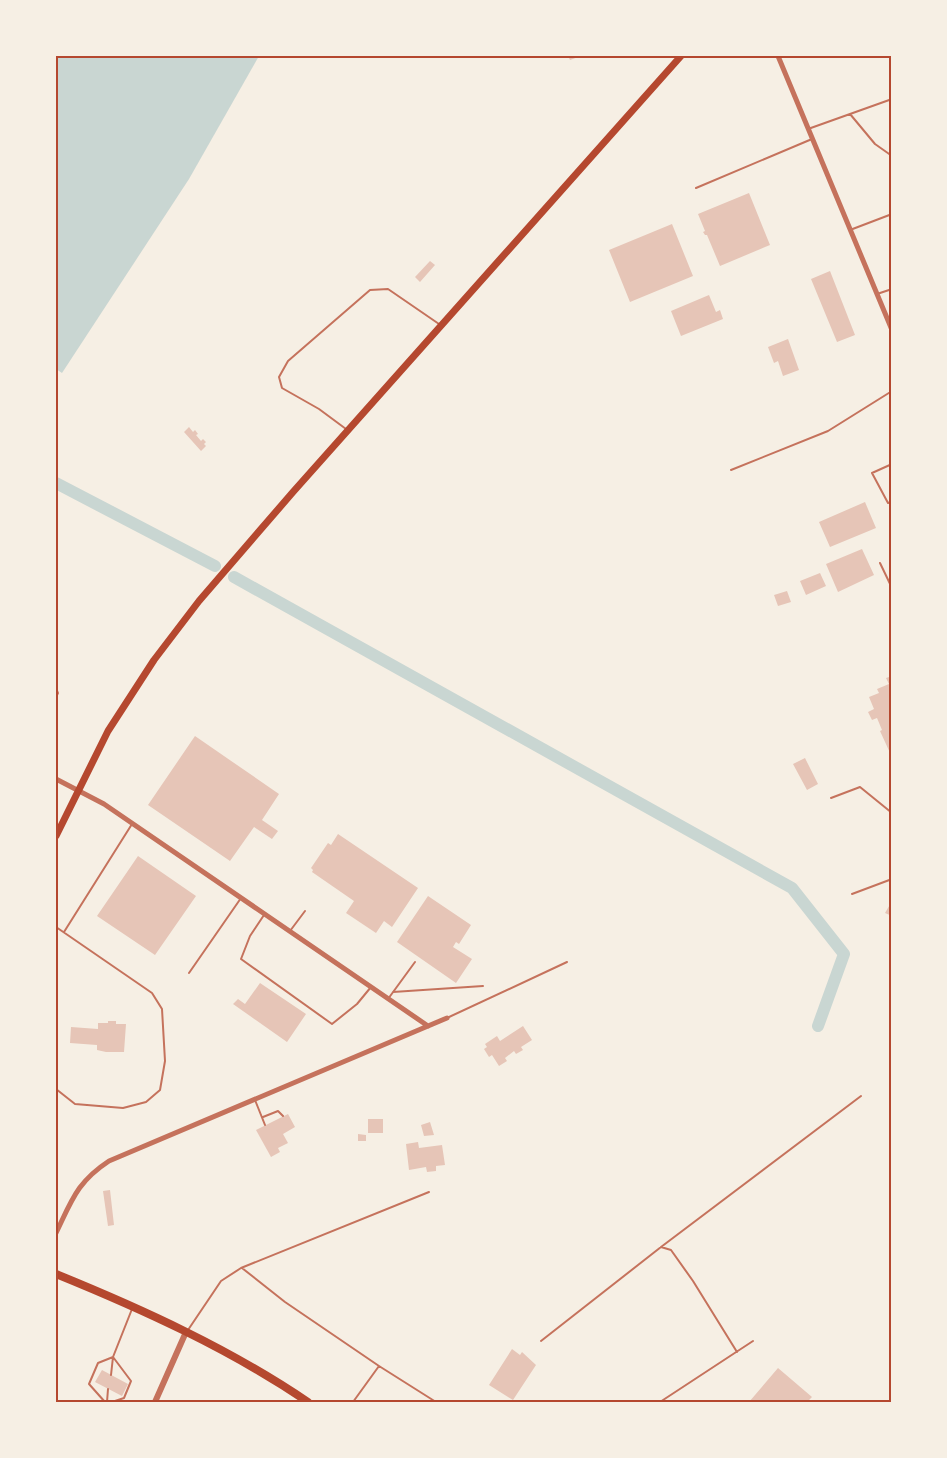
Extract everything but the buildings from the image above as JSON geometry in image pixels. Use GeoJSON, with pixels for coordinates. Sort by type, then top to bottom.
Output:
{"type":"FeatureCollection","features":[{"type":"Feature","properties":{"kind":"main road"},"geometry":{"type":"LineString","coordinates":[[56,836],[108,731],[161,651],[200,601],[348,430],[681,56]]}},
{"type":"Feature","properties":{"kind":"main road"},"geometry":{"type":"LineString","coordinates":[[56,1274],[186,1332],[308,1402]]}},
{"type":"Feature","properties":{"kind":"street"},"geometry":{"type":"LineString","coordinates":[[778,56],[891,330]]}},
{"type":"Feature","properties":{"kind":"street"},"geometry":{"type":"LineString","coordinates":[[56,779],[78,789],[132,824],[428,1026]]}},
{"type":"Feature","properties":{"kind":"street"},"geometry":{"type":"LineString","coordinates":[[56,1233],[82,1182],[121,1154],[447,1018]]}},
{"type":"Feature","properties":{"kind":"street"},"geometry":{"type":"LineString","coordinates":[[154,1402],[186,1332]]}},
{"type":"Feature","properties":{"kind":"lane"},"geometry":{"type":"LineString","coordinates":[[808,129],[891,99]]}},
{"type":"Feature","properties":{"kind":"lane"},"geometry":{"type":"LineString","coordinates":[[850,114],[875,144],[891,156]]}},
{"type":"Feature","properties":{"kind":"lane"},"geometry":{"type":"LineString","coordinates":[[696,188],[812,139]]}},
{"type":"Feature","properties":{"kind":"lane"},"geometry":{"type":"LineString","coordinates":[[850,230],[891,214]]}},
{"type":"Feature","properties":{"kind":"lane"},"geometry":{"type":"LineString","coordinates":[[348,430],[319,409],[282,388],[279,377],[288,361],[370,290],[388,289],[442,325]]}},
{"type":"Feature","properties":{"kind":"lane"},"geometry":{"type":"LineString","coordinates":[[876,294],[891,289]]}},
{"type":"Feature","properties":{"kind":"lane"},"geometry":{"type":"LineString","coordinates":[[731,470],[828,430],[891,391]]}},
{"type":"Feature","properties":{"kind":"lane"},"geometry":{"type":"LineString","coordinates":[[891,464],[872,473],[888,503],[891,502]]}},
{"type":"Feature","properties":{"kind":"lane"},"geometry":{"type":"LineString","coordinates":[[880,562],[891,588]]}},
{"type":"Feature","properties":{"kind":"lane"},"geometry":{"type":"LineString","coordinates":[[56,688],[58,693],[56,698]]}},
{"type":"Feature","properties":{"kind":"lane"},"geometry":{"type":"LineString","coordinates":[[831,798],[860,787],[891,813]]}},
{"type":"Feature","properties":{"kind":"lane"},"geometry":{"type":"LineString","coordinates":[[64,932],[132,824]]}},
{"type":"Feature","properties":{"kind":"lane"},"geometry":{"type":"LineString","coordinates":[[852,894],[891,879]]}},
{"type":"Feature","properties":{"kind":"lane"},"geometry":{"type":"LineString","coordinates":[[189,973],[241,898]]}},
{"type":"Feature","properties":{"kind":"lane"},"geometry":{"type":"LineString","coordinates":[[290,931],[305,910]]}},
{"type":"Feature","properties":{"kind":"lane"},"geometry":{"type":"LineString","coordinates":[[264,914],[250,936],[241,959],[332,1024],[357,1004],[371,987]]}},
{"type":"Feature","properties":{"kind":"lane"},"geometry":{"type":"LineString","coordinates":[[56,927],[152,993],[162,1008],[165,1061],[160,1090],[146,1102],[123,1108],[75,1104],[56,1089]]}},
{"type":"Feature","properties":{"kind":"lane"},"geometry":{"type":"LineString","coordinates":[[388,999],[415,962]]}},
{"type":"Feature","properties":{"kind":"lane"},"geometry":{"type":"LineString","coordinates":[[447,1018],[567,962]]}},
{"type":"Feature","properties":{"kind":"lane"},"geometry":{"type":"LineString","coordinates":[[393,992],[483,986]]}},
{"type":"Feature","properties":{"kind":"lane"},"geometry":{"type":"LineString","coordinates":[[541,1341],[861,1096]]}},
{"type":"Feature","properties":{"kind":"lane"},"geometry":{"type":"LineString","coordinates":[[255,1099],[265,1125]]}},
{"type":"Feature","properties":{"kind":"lane"},"geometry":{"type":"LineString","coordinates":[[262,1118],[278,1111],[283,1116]]}},
{"type":"Feature","properties":{"kind":"lane"},"geometry":{"type":"LineString","coordinates":[[186,1332],[221,1281],[242,1268],[429,1192]]}},
{"type":"Feature","properties":{"kind":"lane"},"geometry":{"type":"LineString","coordinates":[[661,1247],[671,1250],[737,1352]]}},
{"type":"Feature","properties":{"kind":"lane"},"geometry":{"type":"LineString","coordinates":[[242,1268],[285,1302],[436,1402]]}},
{"type":"Feature","properties":{"kind":"lane"},"geometry":{"type":"LineString","coordinates":[[111,1375],[114,1358],[133,1307]]}},
{"type":"Feature","properties":{"kind":"lane"},"geometry":{"type":"LineString","coordinates":[[660,1402],[753,1341]]}},
{"type":"Feature","properties":{"kind":"lane"},"geometry":{"type":"LineString","coordinates":[[106,1402],[89,1383],[98,1363],[114,1358]]}},
{"type":"Feature","properties":{"kind":"lane"},"geometry":{"type":"LineString","coordinates":[[112,1402],[124,1398],[131,1381],[114,1358]]}},
{"type":"Feature","properties":{"kind":"lane"},"geometry":{"type":"LineString","coordinates":[[353,1402],[379,1366]]}},
{"type":"Feature","properties":{"kind":"lane"},"geometry":{"type":"LineString","coordinates":[[106,1402],[108,1389]]}},
{"type":"Feature","properties":{"kind":"shaded area"},"geometry":{"type":"Polygon","coordinates":[[[56,56],[259,56],[189,179],[62,373],[56,369],[56,56]]]}},
{"type":"Feature","properties":{"kind":"waterway"},"geometry":{"type":"LineString","coordinates":[[56,483],[215,566]]}},
{"type":"Feature","properties":{"kind":"waterway"},"geometry":{"type":"LineString","coordinates":[[234,577],[792,888],[844,954],[818,1026]]}}]}
